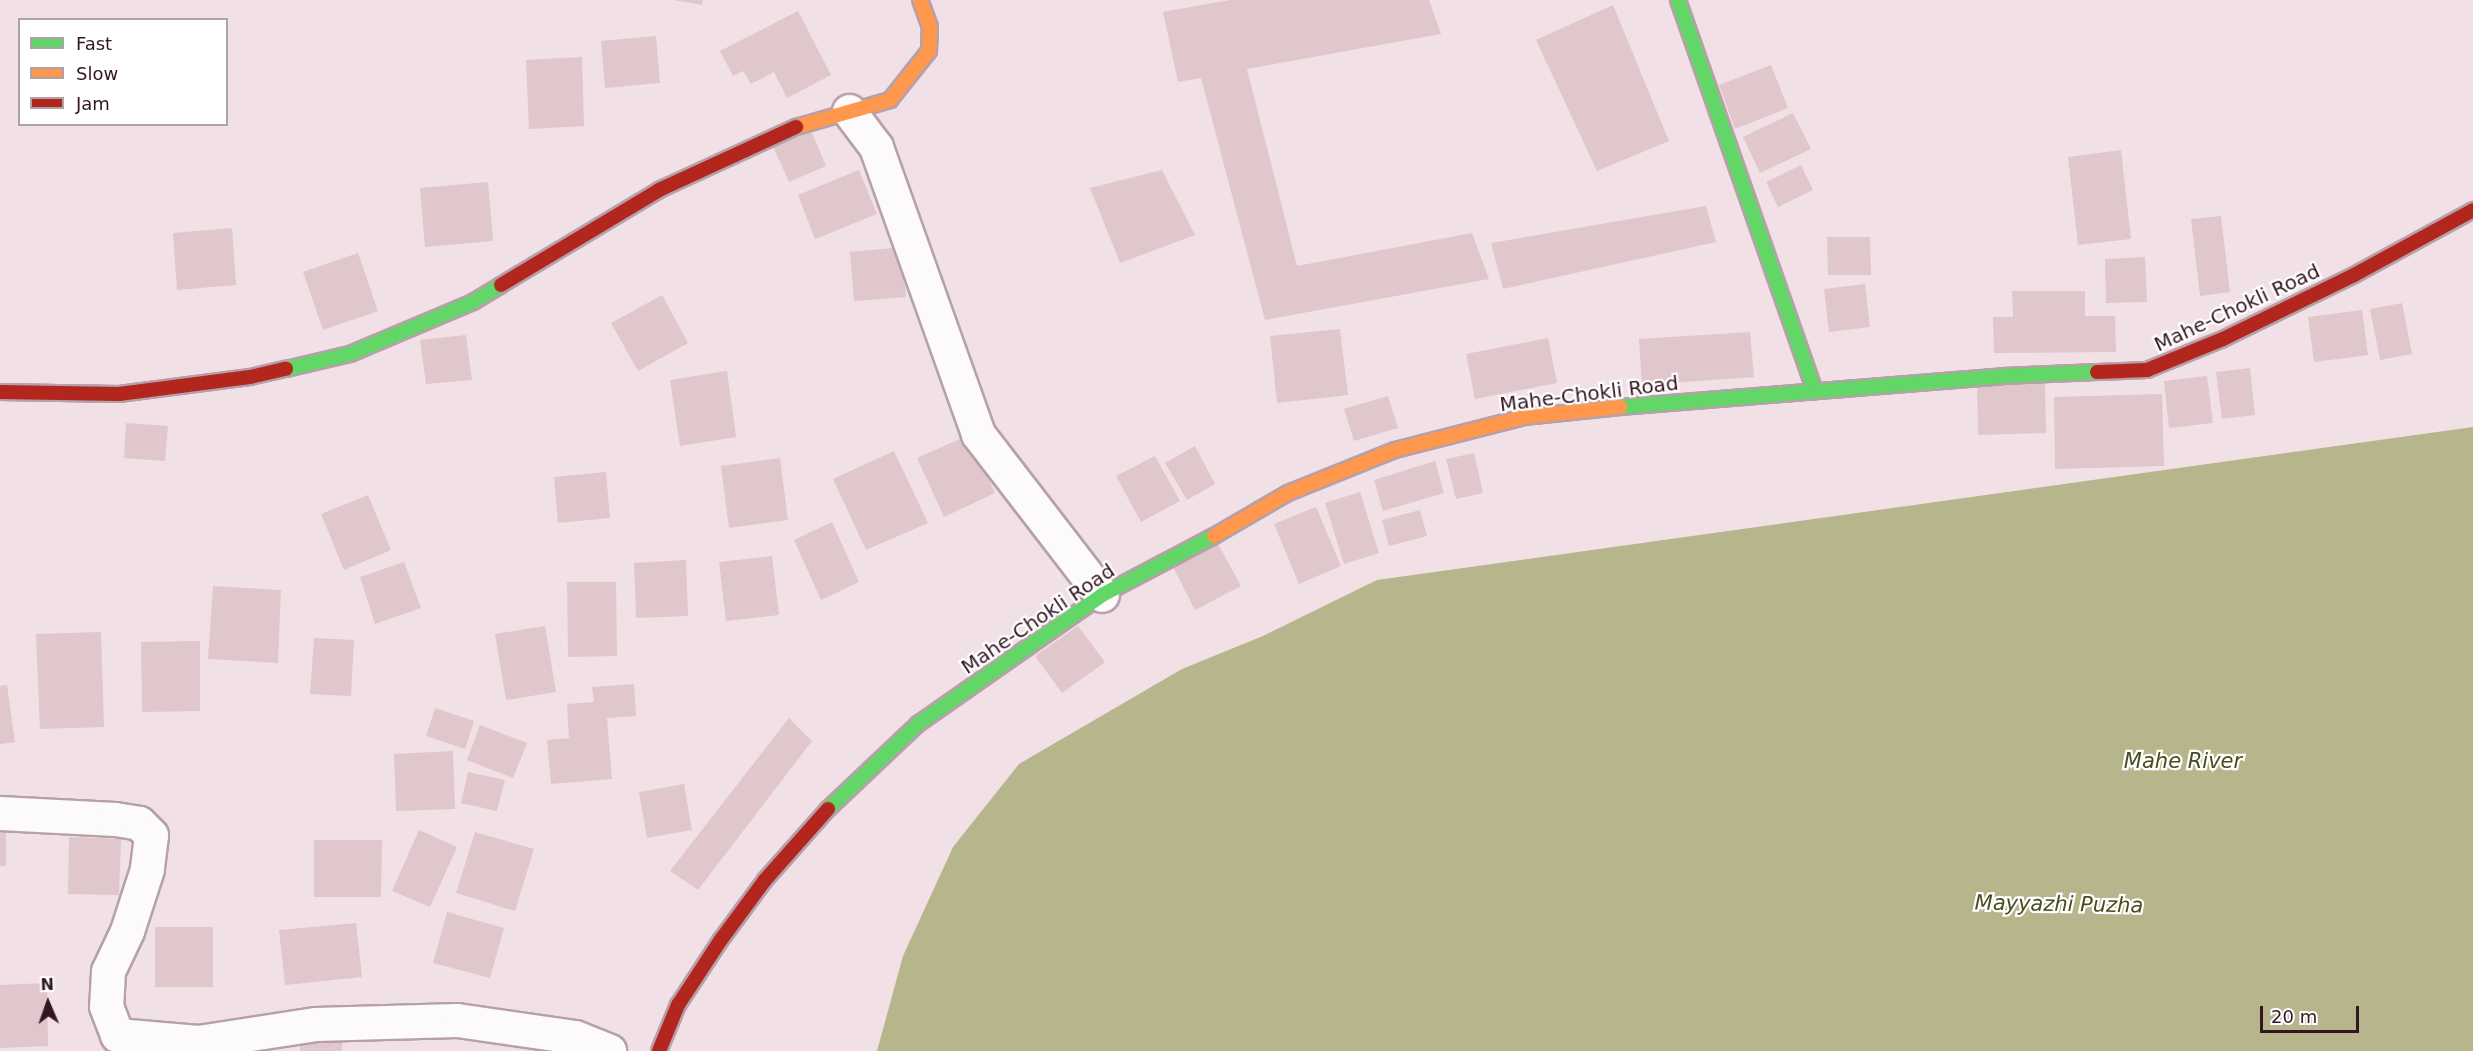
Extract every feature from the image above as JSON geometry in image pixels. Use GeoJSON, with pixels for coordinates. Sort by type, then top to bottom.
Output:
{"type":"FeatureCollection","features":[{"type":"Feature","properties":{"kind":"street"},"geometry":{"type":"LineString","coordinates":[[0,392],[119,393],[250,377],[350,354],[472,302],[659,190],[807,122],[890,100],[929,51],[930,27],[920,0]]}},
{"type":"Feature","properties":{"kind":"street"},"geometry":{"type":"LineString","coordinates":[[1678,0],[1815,391]]}},
{"type":"Feature","properties":{"kind":"street"},"geometry":{"type":"LineString","coordinates":[[849,111],[876,147],[978,434],[1102,596]]}},
{"type":"Feature","properties":{"kind":"street","name":"Mahe-Chokli Road"},"geometry":{"type":"LineString","coordinates":[[659,1051],[678,1005],[720,941],[765,880],[838,796],[918,724],[1102,596],[1201,544],[1288,493],[1395,450],[1524,417],[2003,376],[2147,370],[2223,339],[2354,275],[2473,210]]}},
{"type":"Feature","properties":{"kind":"street"},"geometry":{"type":"LineString","coordinates":[[0,813],[115,819],[139,823],[151,835],[147,869],[126,931],[108,971],[106,1006],[112,1043],[198,1042],[315,1024],[457,1020],[575,1037],[609,1051]]}},
{"type":"Feature","properties":{"kind":"water","name":"Mahe River"},"geometry":{"type":"Polygon","coordinates":[[[2473,427],[2473,1051],[877,1051],[903,956],[953,847],[1019,764],[1182,669],[1263,636],[1377,580],[2473,427]]]}},
{"type":"Feature","properties":{"kind":"building"},"geometry":{"type":"Polygon","coordinates":[[[674,0],[703,0],[702,5],[674,0]]]}},
{"type":"Feature","properties":{"kind":"building"},"geometry":{"type":"Polygon","coordinates":[[[1230,0],[1429,0],[1441,34],[1247,69],[1297,266],[1472,233],[1489,279],[1265,320],[1201,78],[1178,82],[1163,12],[1230,0]]]}},
{"type":"Feature","properties":{"kind":"building"},"geometry":{"type":"Polygon","coordinates":[[[1613,5],[1669,141],[1597,171],[1536,40],[1613,5]]]}},
{"type":"Feature","properties":{"kind":"building"},"geometry":{"type":"Polygon","coordinates":[[[798,11],[831,75],[787,98],[774,72],[751,84],[743,71],[733,76],[720,51],[798,11]]]}},
{"type":"Feature","properties":{"kind":"building"},"geometry":{"type":"Polygon","coordinates":[[[656,36],[660,83],[605,88],[601,41],[656,36]]]}},
{"type":"Feature","properties":{"kind":"building"},"geometry":{"type":"Polygon","coordinates":[[[582,57],[584,126],[529,129],[526,60],[582,57]]]}},
{"type":"Feature","properties":{"kind":"building"},"geometry":{"type":"Polygon","coordinates":[[[1771,65],[1788,108],[1735,129],[1719,85],[1771,65]]]}},
{"type":"Feature","properties":{"kind":"building"},"geometry":{"type":"Polygon","coordinates":[[[1793,113],[1811,149],[1760,173],[1743,137],[1793,113]]]}},
{"type":"Feature","properties":{"kind":"building"},"geometry":{"type":"Polygon","coordinates":[[[809,126],[826,166],[789,182],[771,142],[809,126]]]}},
{"type":"Feature","properties":{"kind":"building"},"geometry":{"type":"Polygon","coordinates":[[[2121,150],[2131,239],[2078,245],[2068,157],[2121,150]]]}},
{"type":"Feature","properties":{"kind":"building"},"geometry":{"type":"Polygon","coordinates":[[[1801,165],[1813,190],[1778,207],[1766,182],[1801,165]]]}},
{"type":"Feature","properties":{"kind":"building"},"geometry":{"type":"Polygon","coordinates":[[[859,170],[877,214],[815,239],[798,195],[859,170]]]}},
{"type":"Feature","properties":{"kind":"building"},"geometry":{"type":"Polygon","coordinates":[[[1162,170],[1195,235],[1120,263],[1090,188],[1162,170]]]}},
{"type":"Feature","properties":{"kind":"building"},"geometry":{"type":"Polygon","coordinates":[[[488,182],[493,241],[425,247],[420,188],[488,182]]]}},
{"type":"Feature","properties":{"kind":"building"},"geometry":{"type":"Polygon","coordinates":[[[1706,206],[1716,242],[1503,289],[1491,243],[1706,206]]]}},
{"type":"Feature","properties":{"kind":"building"},"geometry":{"type":"Polygon","coordinates":[[[2221,216],[2230,292],[2200,296],[2191,219],[2221,216]]]}},
{"type":"Feature","properties":{"kind":"building"},"geometry":{"type":"Polygon","coordinates":[[[232,228],[236,285],[177,290],[173,233],[232,228]]]}},
{"type":"Feature","properties":{"kind":"building"},"geometry":{"type":"Polygon","coordinates":[[[1827,237],[1870,237],[1871,275],[1828,275],[1827,237]]]}},
{"type":"Feature","properties":{"kind":"building"},"geometry":{"type":"Polygon","coordinates":[[[902,247],[906,297],[854,301],[850,252],[902,247]]]}},
{"type":"Feature","properties":{"kind":"building"},"geometry":{"type":"Polygon","coordinates":[[[358,253],[378,311],[323,330],[303,272],[358,253]]]}},
{"type":"Feature","properties":{"kind":"building"},"geometry":{"type":"Polygon","coordinates":[[[2145,257],[2147,302],[2106,303],[2105,259],[2145,257]]]}},
{"type":"Feature","properties":{"kind":"building"},"geometry":{"type":"Polygon","coordinates":[[[1865,284],[1870,327],[1829,332],[1824,289],[1865,284]]]}},
{"type":"Feature","properties":{"kind":"building"},"geometry":{"type":"Polygon","coordinates":[[[2012,291],[2085,291],[2085,316],[2115,316],[2116,352],[1994,353],[1993,317],[2013,317],[2012,291]]]}},
{"type":"Feature","properties":{"kind":"building"},"geometry":{"type":"Polygon","coordinates":[[[662,295],[688,343],[638,371],[611,323],[662,295]]]}},
{"type":"Feature","properties":{"kind":"building"},"geometry":{"type":"Polygon","coordinates":[[[2402,303],[2412,354],[2380,360],[2370,309],[2402,303]]]}},
{"type":"Feature","properties":{"kind":"building"},"geometry":{"type":"Polygon","coordinates":[[[2362,310],[2368,355],[2314,362],[2308,317],[2362,310]]]}},
{"type":"Feature","properties":{"kind":"building"},"geometry":{"type":"Polygon","coordinates":[[[1340,329],[1348,395],[1277,403],[1270,336],[1340,329]]]}},
{"type":"Feature","properties":{"kind":"building"},"geometry":{"type":"Polygon","coordinates":[[[1750,332],[1754,377],[1642,385],[1639,339],[1750,332]]]}},
{"type":"Feature","properties":{"kind":"building"},"geometry":{"type":"Polygon","coordinates":[[[466,335],[472,380],[426,384],[420,340],[466,335]]]}},
{"type":"Feature","properties":{"kind":"building"},"geometry":{"type":"Polygon","coordinates":[[[1548,338],[1557,383],[1475,399],[1466,354],[1548,338]]]}},
{"type":"Feature","properties":{"kind":"building"},"geometry":{"type":"Polygon","coordinates":[[[2250,368],[2255,415],[2222,419],[2216,372],[2250,368]]]}},
{"type":"Feature","properties":{"kind":"building"},"geometry":{"type":"Polygon","coordinates":[[[727,371],[736,437],[680,446],[670,380],[727,371]]]}},
{"type":"Feature","properties":{"kind":"building"},"geometry":{"type":"Polygon","coordinates":[[[2207,376],[2213,423],[2169,428],[2164,381],[2207,376]]]}},
{"type":"Feature","properties":{"kind":"building"},"geometry":{"type":"Polygon","coordinates":[[[2045,382],[2046,433],[1978,435],[1977,384],[2045,382]]]}},
{"type":"Feature","properties":{"kind":"building"},"geometry":{"type":"Polygon","coordinates":[[[2162,394],[2164,466],[2055,469],[2054,397],[2162,394]]]}},
{"type":"Feature","properties":{"kind":"building"},"geometry":{"type":"Polygon","coordinates":[[[1388,396],[1398,428],[1354,441],[1344,409],[1388,396]]]}},
{"type":"Feature","properties":{"kind":"building"},"geometry":{"type":"Polygon","coordinates":[[[126,423],[168,426],[165,461],[124,458],[126,423]]]}},
{"type":"Feature","properties":{"kind":"building"},"geometry":{"type":"Polygon","coordinates":[[[969,435],[995,493],[944,517],[917,458],[969,435]]]}},
{"type":"Feature","properties":{"kind":"building"},"geometry":{"type":"Polygon","coordinates":[[[1195,446],[1215,484],[1187,500],[1165,463],[1195,446]]]}},
{"type":"Feature","properties":{"kind":"building"},"geometry":{"type":"Polygon","coordinates":[[[894,451],[928,523],[866,550],[833,479],[894,451]]]}},
{"type":"Feature","properties":{"kind":"building"},"geometry":{"type":"Polygon","coordinates":[[[1474,453],[1483,493],[1456,499],[1446,459],[1474,453]]]}},
{"type":"Feature","properties":{"kind":"building"},"geometry":{"type":"Polygon","coordinates":[[[1155,456],[1180,501],[1141,522],[1116,476],[1155,456]]]}},
{"type":"Feature","properties":{"kind":"building"},"geometry":{"type":"Polygon","coordinates":[[[780,458],[788,520],[729,528],[721,466],[780,458]]]}},
{"type":"Feature","properties":{"kind":"building"},"geometry":{"type":"Polygon","coordinates":[[[1435,461],[1444,493],[1383,511],[1374,480],[1435,461]]]}},
{"type":"Feature","properties":{"kind":"building"},"geometry":{"type":"Polygon","coordinates":[[[606,472],[610,518],[558,523],[554,477],[606,472]]]}},
{"type":"Feature","properties":{"kind":"building"},"geometry":{"type":"Polygon","coordinates":[[[1360,492],[1379,553],[1344,564],[1325,503],[1360,492]]]}},
{"type":"Feature","properties":{"kind":"building"},"geometry":{"type":"Polygon","coordinates":[[[368,495],[391,550],[344,570],[321,514],[368,495]]]}},
{"type":"Feature","properties":{"kind":"building"},"geometry":{"type":"Polygon","coordinates":[[[1316,507],[1341,566],[1299,584],[1274,524],[1316,507]]]}},
{"type":"Feature","properties":{"kind":"building"},"geometry":{"type":"Polygon","coordinates":[[[1420,510],[1427,536],[1389,546],[1382,520],[1420,510]]]}},
{"type":"Feature","properties":{"kind":"building"},"geometry":{"type":"Polygon","coordinates":[[[832,522],[859,582],[821,600],[794,540],[832,522]]]}},
{"type":"Feature","properties":{"kind":"building"},"geometry":{"type":"Polygon","coordinates":[[[1218,544],[1241,586],[1195,610],[1173,567],[1218,544]]]}},
{"type":"Feature","properties":{"kind":"building"},"geometry":{"type":"Polygon","coordinates":[[[772,556],[779,615],[726,621],[719,562],[772,556]]]}},
{"type":"Feature","properties":{"kind":"building"},"geometry":{"type":"Polygon","coordinates":[[[686,560],[688,616],[636,618],[634,563],[686,560]]]}},
{"type":"Feature","properties":{"kind":"building"},"geometry":{"type":"Polygon","coordinates":[[[404,562],[421,608],[375,624],[360,577],[404,562]]]}},
{"type":"Feature","properties":{"kind":"building"},"geometry":{"type":"Polygon","coordinates":[[[567,582],[616,582],[617,656],[568,657],[567,582]]]}},
{"type":"Feature","properties":{"kind":"building"},"geometry":{"type":"Polygon","coordinates":[[[213,586],[281,590],[278,663],[208,659],[213,586]]]}},
{"type":"Feature","properties":{"kind":"building"},"geometry":{"type":"Polygon","coordinates":[[[545,626],[556,692],[506,700],[495,634],[545,626]]]}},
{"type":"Feature","properties":{"kind":"building"},"geometry":{"type":"Polygon","coordinates":[[[1078,626],[1105,662],[1062,693],[1035,656],[1078,626]]]}},
{"type":"Feature","properties":{"kind":"building"},"geometry":{"type":"Polygon","coordinates":[[[101,632],[104,727],[40,729],[36,634],[101,632]]]}},
{"type":"Feature","properties":{"kind":"building"},"geometry":{"type":"Polygon","coordinates":[[[314,638],[354,640],[351,696],[310,694],[314,638]]]}},
{"type":"Feature","properties":{"kind":"building"},"geometry":{"type":"Polygon","coordinates":[[[200,641],[200,711],[142,712],[141,642],[200,641]]]}},
{"type":"Feature","properties":{"kind":"building"},"geometry":{"type":"Polygon","coordinates":[[[634,684],[636,716],[607,718],[612,779],[551,784],[547,740],[569,738],[567,704],[594,702],[592,687],[634,684]]]}},
{"type":"Feature","properties":{"kind":"building"},"geometry":{"type":"Polygon","coordinates":[[[7,685],[15,742],[0,744],[0,686],[7,685]]]}},
{"type":"Feature","properties":{"kind":"building"},"geometry":{"type":"Polygon","coordinates":[[[435,708],[474,721],[465,749],[426,736],[435,708]]]}},
{"type":"Feature","properties":{"kind":"building"},"geometry":{"type":"Polygon","coordinates":[[[789,718],[812,741],[698,890],[670,871],[789,718]]]}},
{"type":"Feature","properties":{"kind":"building"},"geometry":{"type":"Polygon","coordinates":[[[480,725],[527,743],[513,778],[467,760],[480,725]]]}},
{"type":"Feature","properties":{"kind":"building"},"geometry":{"type":"Polygon","coordinates":[[[453,751],[455,809],[396,811],[394,754],[453,751]]]}},
{"type":"Feature","properties":{"kind":"building"},"geometry":{"type":"Polygon","coordinates":[[[468,772],[505,780],[497,811],[461,803],[468,772]]]}},
{"type":"Feature","properties":{"kind":"building"},"geometry":{"type":"Polygon","coordinates":[[[684,784],[692,830],[647,838],[639,792],[684,784]]]}},
{"type":"Feature","properties":{"kind":"building"},"geometry":{"type":"Polygon","coordinates":[[[0,824],[6,824],[6,866],[0,866],[0,824]]]}},
{"type":"Feature","properties":{"kind":"building"},"geometry":{"type":"Polygon","coordinates":[[[419,830],[457,847],[430,907],[392,891],[419,830]]]}},
{"type":"Feature","properties":{"kind":"building"},"geometry":{"type":"Polygon","coordinates":[[[475,832],[534,849],[515,911],[456,893],[475,832]]]}},
{"type":"Feature","properties":{"kind":"building"},"geometry":{"type":"Polygon","coordinates":[[[69,837],[121,839],[119,895],[68,894],[69,837]]]}},
{"type":"Feature","properties":{"kind":"building"},"geometry":{"type":"Polygon","coordinates":[[[314,840],[382,840],[381,897],[314,897],[314,840]]]}},
{"type":"Feature","properties":{"kind":"building"},"geometry":{"type":"Polygon","coordinates":[[[447,912],[504,928],[490,978],[433,963],[447,912]]]}},
{"type":"Feature","properties":{"kind":"building"},"geometry":{"type":"Polygon","coordinates":[[[356,923],[362,977],[285,985],[279,930],[356,923]]]}},
{"type":"Feature","properties":{"kind":"building"},"geometry":{"type":"Polygon","coordinates":[[[155,927],[213,927],[213,987],[155,987],[155,927]]]}},
{"type":"Feature","properties":{"kind":"building"},"geometry":{"type":"Polygon","coordinates":[[[47,983],[48,1046],[0,1048],[0,985],[47,983]]]}},
{"type":"Feature","properties":{"kind":"building"},"geometry":{"type":"Polygon","coordinates":[[[300,1030],[342,1030],[342,1051],[300,1051],[300,1030]]]}},
{"type":"Feature","properties":{"kind":"traffic: fast"},"geometry":{"type":"LineString","coordinates":[[1678,0],[1815,391]]}},
{"type":"Feature","properties":{"kind":"traffic: fast"},"geometry":{"type":"LineString","coordinates":[[286,369],[350,354],[473,302],[501,285]]}},
{"type":"Feature","properties":{"kind":"traffic: fast"},"geometry":{"type":"LineString","coordinates":[[1620,407],[2003,376],[2097,372]]}},
{"type":"Feature","properties":{"kind":"traffic: fast"},"geometry":{"type":"LineString","coordinates":[[828,809],[918,724],[1102,595],[1214,536]]}},
{"type":"Feature","properties":{"kind":"traffic: slow"},"geometry":{"type":"LineString","coordinates":[[796,127],[890,100],[929,51],[930,27],[920,0]]}},
{"type":"Feature","properties":{"kind":"traffic: slow"},"geometry":{"type":"LineString","coordinates":[[1214,536],[1288,493],[1395,450],[1524,417],[1620,407]]}},
{"type":"Feature","properties":{"kind":"traffic: jam"},"geometry":{"type":"LineString","coordinates":[[501,285],[659,190],[796,127]]}},
{"type":"Feature","properties":{"kind":"traffic: jam"},"geometry":{"type":"LineString","coordinates":[[2097,372],[2147,370],[2223,339],[2354,275],[2473,210]]}},
{"type":"Feature","properties":{"kind":"traffic: jam"},"geometry":{"type":"LineString","coordinates":[[0,392],[119,394],[250,377],[286,369]]}},
{"type":"Feature","properties":{"kind":"traffic: jam"},"geometry":{"type":"LineString","coordinates":[[659,1051],[678,1005],[720,941],[765,880],[828,809]]}},
{"type":"Feature","properties":{"kind":"water label","name":"Mayyazhi Puzha"},"geometry":{"type":"Point","coordinates":[2059,904]}}]}
